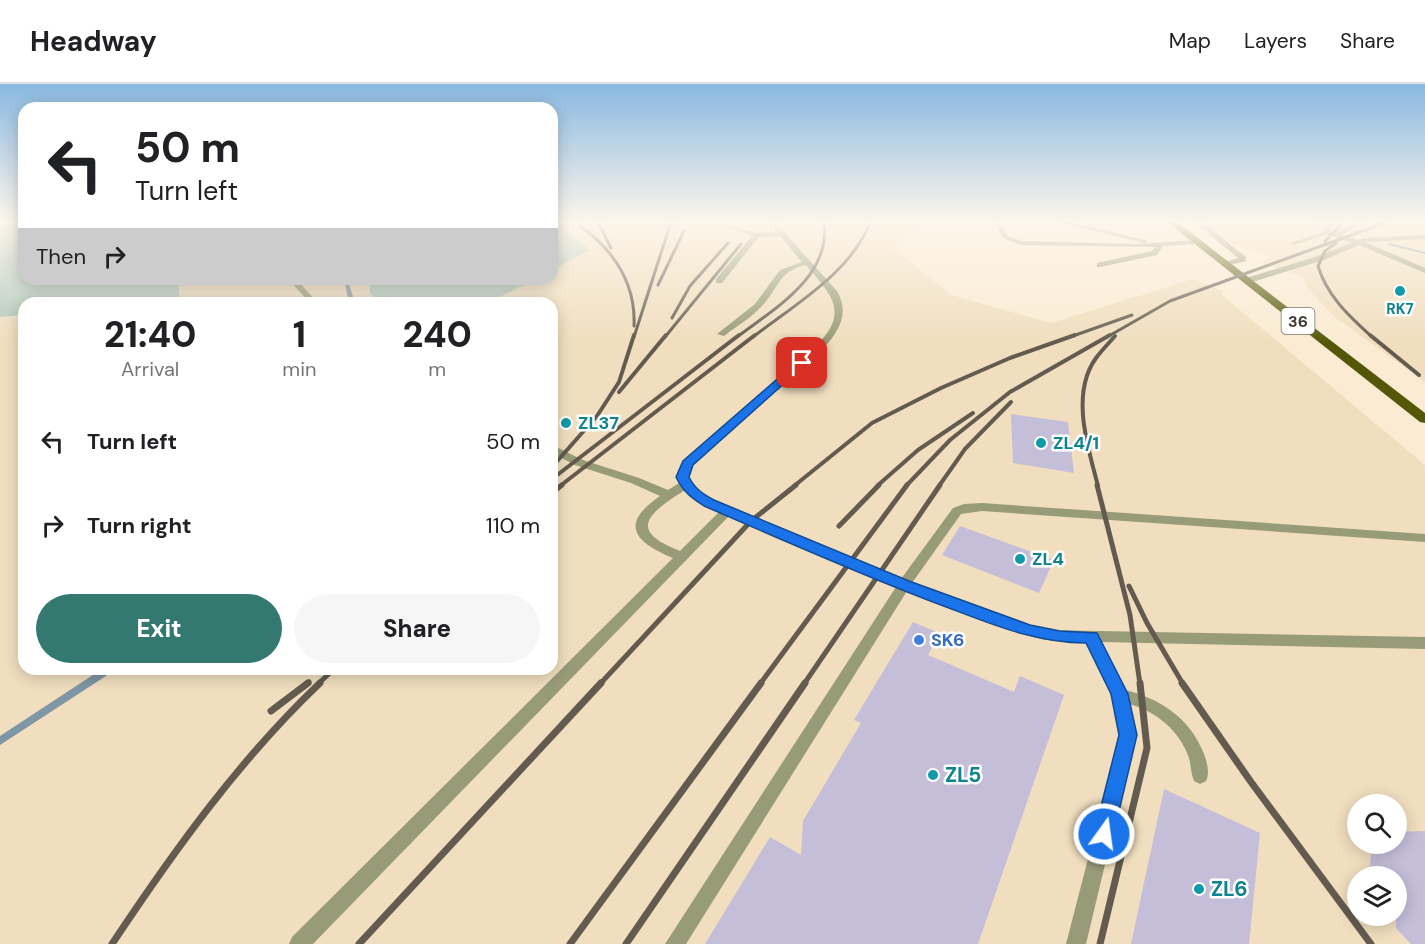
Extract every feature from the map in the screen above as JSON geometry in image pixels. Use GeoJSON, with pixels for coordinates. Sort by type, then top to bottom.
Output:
{"type":"FeatureCollection","features":[{"type":"Feature","properties":{"kind":"main road","name":"36"},"geometry":{"type":"LineString","coordinates":[[1222,262],[1425,419]]}},
{"type":"Feature","properties":{"kind":"lane"},"geometry":{"type":"LineString","coordinates":[[719,281],[735,262]]}},
{"type":"Feature","properties":{"kind":"lane"},"geometry":{"type":"LineString","coordinates":[[1100,265],[1113,262]]}},
{"type":"Feature","properties":{"kind":"lane"},"geometry":{"type":"LineString","coordinates":[[1226,265],[1234,262]]}},
{"type":"Feature","properties":{"kind":"lane"},"geometry":{"type":"LineString","coordinates":[[1246,281],[1308,262]]}},
{"type":"Feature","properties":{"kind":"lane"},"geometry":{"type":"LineString","coordinates":[[1405,262],[1425,271]]}},
{"type":"Feature","properties":{"kind":"lane"},"geometry":{"type":"LineString","coordinates":[[721,334],[763,301],[782,270],[792,265],[807,263],[834,293],[839,303],[840,316],[834,330],[820,347],[688,463],[683,477],[686,484],[701,499],[728,511],[904,585],[1028,631],[1060,637],[1425,643]]}},
{"type":"Feature","properties":{"kind":"lane"},"geometry":{"type":"LineString","coordinates":[[298,285],[308,297]]}},
{"type":"Feature","properties":{"kind":"lane"},"geometry":{"type":"LineString","coordinates":[[558,452],[610,474],[638,482],[669,495]]}},
{"type":"Feature","properties":{"kind":"lane"},"geometry":{"type":"LineString","coordinates":[[682,557],[646,539],[641,531],[641,524],[644,516],[686,484]]}},
{"type":"Feature","properties":{"kind":"lane"},"geometry":{"type":"LineString","coordinates":[[675,944],[904,585],[952,516],[964,508],[1425,538]]}},
{"type":"Feature","properties":{"kind":"lane"},"geometry":{"type":"LineString","coordinates":[[299,944],[728,511]]}},
{"type":"Feature","properties":{"kind":"lane"},"geometry":{"type":"LineString","coordinates":[[1076,944],[1127,745],[1127,722],[1120,694],[1091,637]]}},
{"type":"Feature","properties":{"kind":"lane"},"geometry":{"type":"LineString","coordinates":[[1120,694],[1166,713],[1183,729],[1196,753],[1200,776]]}},
{"type":"Feature","properties":{"kind":"shaded area"},"geometry":{"type":"Polygon","coordinates":[[[0,262],[18,262],[18,285],[558,285],[558,262],[911,262],[951,295],[1051,323],[1193,279],[1223,291],[1222,295],[1425,465],[1425,944],[0,944],[0,262]]]}},
{"type":"Feature","properties":{"kind":"shaded area"},"geometry":{"type":"Polygon","coordinates":[[[1260,262],[1425,262],[1425,382],[1336,318],[1307,288],[1303,277],[1260,262]]]}},
{"type":"Feature","properties":{"kind":"green space"},"geometry":{"type":"Polygon","coordinates":[[[0,262],[18,262],[18,285],[178,285],[180,297],[18,297],[18,316],[0,317],[0,262]]]}},
{"type":"Feature","properties":{"kind":"green space"},"geometry":{"type":"Polygon","coordinates":[[[370,285],[523,285],[500,297],[374,297],[370,293],[370,285]]]}},
{"type":"Feature","properties":{"kind":"building","name":"ZL4/1"},"geometry":{"type":"Polygon","coordinates":[[[1011,414],[1068,422],[1074,473],[1013,463],[1011,414]]]}},
{"type":"Feature","properties":{"kind":"building","name":"ZL4"},"geometry":{"type":"Polygon","coordinates":[[[960,526],[1054,560],[1039,593],[942,555],[960,526]]]}},
{"type":"Feature","properties":{"kind":"building","name":"ZL5"},"geometry":{"type":"Polygon","coordinates":[[[913,622],[939,633],[928,655],[1014,692],[1020,676],[1064,695],[978,944],[705,944],[770,837],[801,855],[803,821],[861,723],[854,720],[913,622]]]}},
{"type":"Feature","properties":{"kind":"building","name":"ZL6"},"geometry":{"type":"Polygon","coordinates":[[[1164,789],[1260,833],[1249,944],[1131,944],[1164,789]]]}},
{"type":"Feature","properties":{"kind":"building"},"geometry":{"type":"Polygon","coordinates":[[[1425,831],[1425,944],[1411,944],[1396,928],[1396,926],[1407,926],[1407,866],[1370,866],[1371,854],[1407,854],[1407,832],[1425,831]]]}},
{"type":"Feature","properties":{"kind":"waterway"},"geometry":{"type":"LineString","coordinates":[[347,285],[350,297]]}},
{"type":"Feature","properties":{"kind":"waterway"},"geometry":{"type":"LineString","coordinates":[[0,741],[100,675]]}},
{"type":"Feature","properties":{"kind":"railway"},"geometry":{"type":"LineString","coordinates":[[616,262],[631,294],[634,326]]}},
{"type":"Feature","properties":{"kind":"railway"},"geometry":{"type":"LineString","coordinates":[[634,337],[658,262]]}},
{"type":"Feature","properties":{"kind":"railway"},"geometry":{"type":"LineString","coordinates":[[658,285],[669,262]]}},
{"type":"Feature","properties":{"kind":"railway"},"geometry":{"type":"LineString","coordinates":[[672,318],[690,286],[711,262]]}},
{"type":"Feature","properties":{"kind":"railway"},"geometry":{"type":"LineString","coordinates":[[665,337],[726,262]]}},
{"type":"Feature","properties":{"kind":"railway"},"geometry":{"type":"LineString","coordinates":[[737,337],[797,289],[810,275],[817,262]]}},
{"type":"Feature","properties":{"kind":"railway"},"geometry":{"type":"LineString","coordinates":[[753,337],[803,300],[845,262]]}},
{"type":"Feature","properties":{"kind":"railway"},"geometry":{"type":"LineString","coordinates":[[1107,337],[1170,301],[1277,262]]}},
{"type":"Feature","properties":{"kind":"railway"},"geometry":{"type":"LineString","coordinates":[[1320,262],[1318,266],[1322,277],[1333,296],[1372,337]]}},
{"type":"Feature","properties":{"kind":"railway"},"geometry":{"type":"LineString","coordinates":[[1070,337],[1132,315]]}},
{"type":"Feature","properties":{"kind":"railway"},"geometry":{"type":"LineString","coordinates":[[558,460],[597,416],[619,382],[634,335]]}},
{"type":"Feature","properties":{"kind":"railway"},"geometry":{"type":"LineString","coordinates":[[619,392],[666,335]]}},
{"type":"Feature","properties":{"kind":"railway"},"geometry":{"type":"LineString","coordinates":[[558,474],[739,335]]}},
{"type":"Feature","properties":{"kind":"railway"},"geometry":{"type":"LineString","coordinates":[[560,486],[755,335]]}},
{"type":"Feature","properties":{"kind":"railway"},"geometry":{"type":"LineString","coordinates":[[794,486],[872,423],[941,388],[1010,358],[1075,335]]}},
{"type":"Feature","properties":{"kind":"railway"},"geometry":{"type":"LineString","coordinates":[[906,486],[950,440],[1010,392],[1110,335]]}},
{"type":"Feature","properties":{"kind":"railway"},"geometry":{"type":"LineString","coordinates":[[1370,335],[1419,375]]}},
{"type":"Feature","properties":{"kind":"railway"},"geometry":{"type":"LineString","coordinates":[[1098,486],[1086,438],[1084,388],[1088,372],[1096,358],[1115,336]]}},
{"type":"Feature","properties":{"kind":"railway"},"geometry":{"type":"LineString","coordinates":[[939,486],[965,449],[1011,402]]}},
{"type":"Feature","properties":{"kind":"railway"},"geometry":{"type":"LineString","coordinates":[[877,486],[918,450],[973,413]]}},
{"type":"Feature","properties":{"kind":"railway"},"geometry":{"type":"LineString","coordinates":[[558,488],[562,485]]}},
{"type":"Feature","properties":{"kind":"railway"},"geometry":{"type":"LineString","coordinates":[[600,684],[751,521],[796,485]]}},
{"type":"Feature","properties":{"kind":"railway"},"geometry":{"type":"LineString","coordinates":[[839,526],[879,485]]}},
{"type":"Feature","properties":{"kind":"railway"},"geometry":{"type":"LineString","coordinates":[[760,684],[907,485]]}},
{"type":"Feature","properties":{"kind":"railway"},"geometry":{"type":"LineString","coordinates":[[804,684],[940,485]]}},
{"type":"Feature","properties":{"kind":"railway"},"geometry":{"type":"LineString","coordinates":[[1097,485],[1130,615],[1140,684]]}},
{"type":"Feature","properties":{"kind":"railway"},"geometry":{"type":"LineString","coordinates":[[1129,586],[1147,623],[1183,684]]}},
{"type":"Feature","properties":{"kind":"railway"},"geometry":{"type":"LineString","coordinates":[[318,684],[328,675]]}},
{"type":"Feature","properties":{"kind":"railway"},"geometry":{"type":"LineString","coordinates":[[271,711],[308,683]]}},
{"type":"Feature","properties":{"kind":"railway"},"geometry":{"type":"LineString","coordinates":[[112,944],[159,875],[235,775],[262,743],[320,683]]}},
{"type":"Feature","properties":{"kind":"railway"},"geometry":{"type":"LineString","coordinates":[[359,944],[601,683]]}},
{"type":"Feature","properties":{"kind":"railway"},"geometry":{"type":"LineString","coordinates":[[570,944],[761,683]]}},
{"type":"Feature","properties":{"kind":"railway"},"geometry":{"type":"LineString","coordinates":[[626,944],[805,683]]}},
{"type":"Feature","properties":{"kind":"railway"},"geometry":{"type":"LineString","coordinates":[[1100,944],[1147,748],[1140,683]]}},
{"type":"Feature","properties":{"kind":"railway"},"geometry":{"type":"LineString","coordinates":[[1182,683],[1251,782],[1371,944]]}},
{"type":"Feature","properties":{"kind":"place","name":"RK7"},"geometry":{"type":"Point","coordinates":[1400,291]}},
{"type":"Feature","properties":{"kind":"place","name":"ZL37"},"geometry":{"type":"Point","coordinates":[566,423]}},
{"type":"Feature","properties":{"kind":"place","name":"ZL4/1"},"geometry":{"type":"Point","coordinates":[1041,443]}},
{"type":"Feature","properties":{"kind":"place","name":"ZL4"},"geometry":{"type":"Point","coordinates":[1020,559]}},
{"type":"Feature","properties":{"kind":"place","name":"SK6"},"geometry":{"type":"Point","coordinates":[919,640]}},
{"type":"Feature","properties":{"kind":"place","name":"ZL5"},"geometry":{"type":"Point","coordinates":[933,775]}},
{"type":"Feature","properties":{"kind":"place","name":"ZL6"},"geometry":{"type":"Point","coordinates":[1199,889]}},
{"type":"Feature","properties":{"kind":"route"},"geometry":{"type":"LineString","coordinates":[[802,363],[696,454],[684,471],[683,477],[686,484],[693,493],[709,503],[904,585],[1028,631],[1060,637],[1091,637],[1120,694],[1128,735],[1104,834]]}}]}
